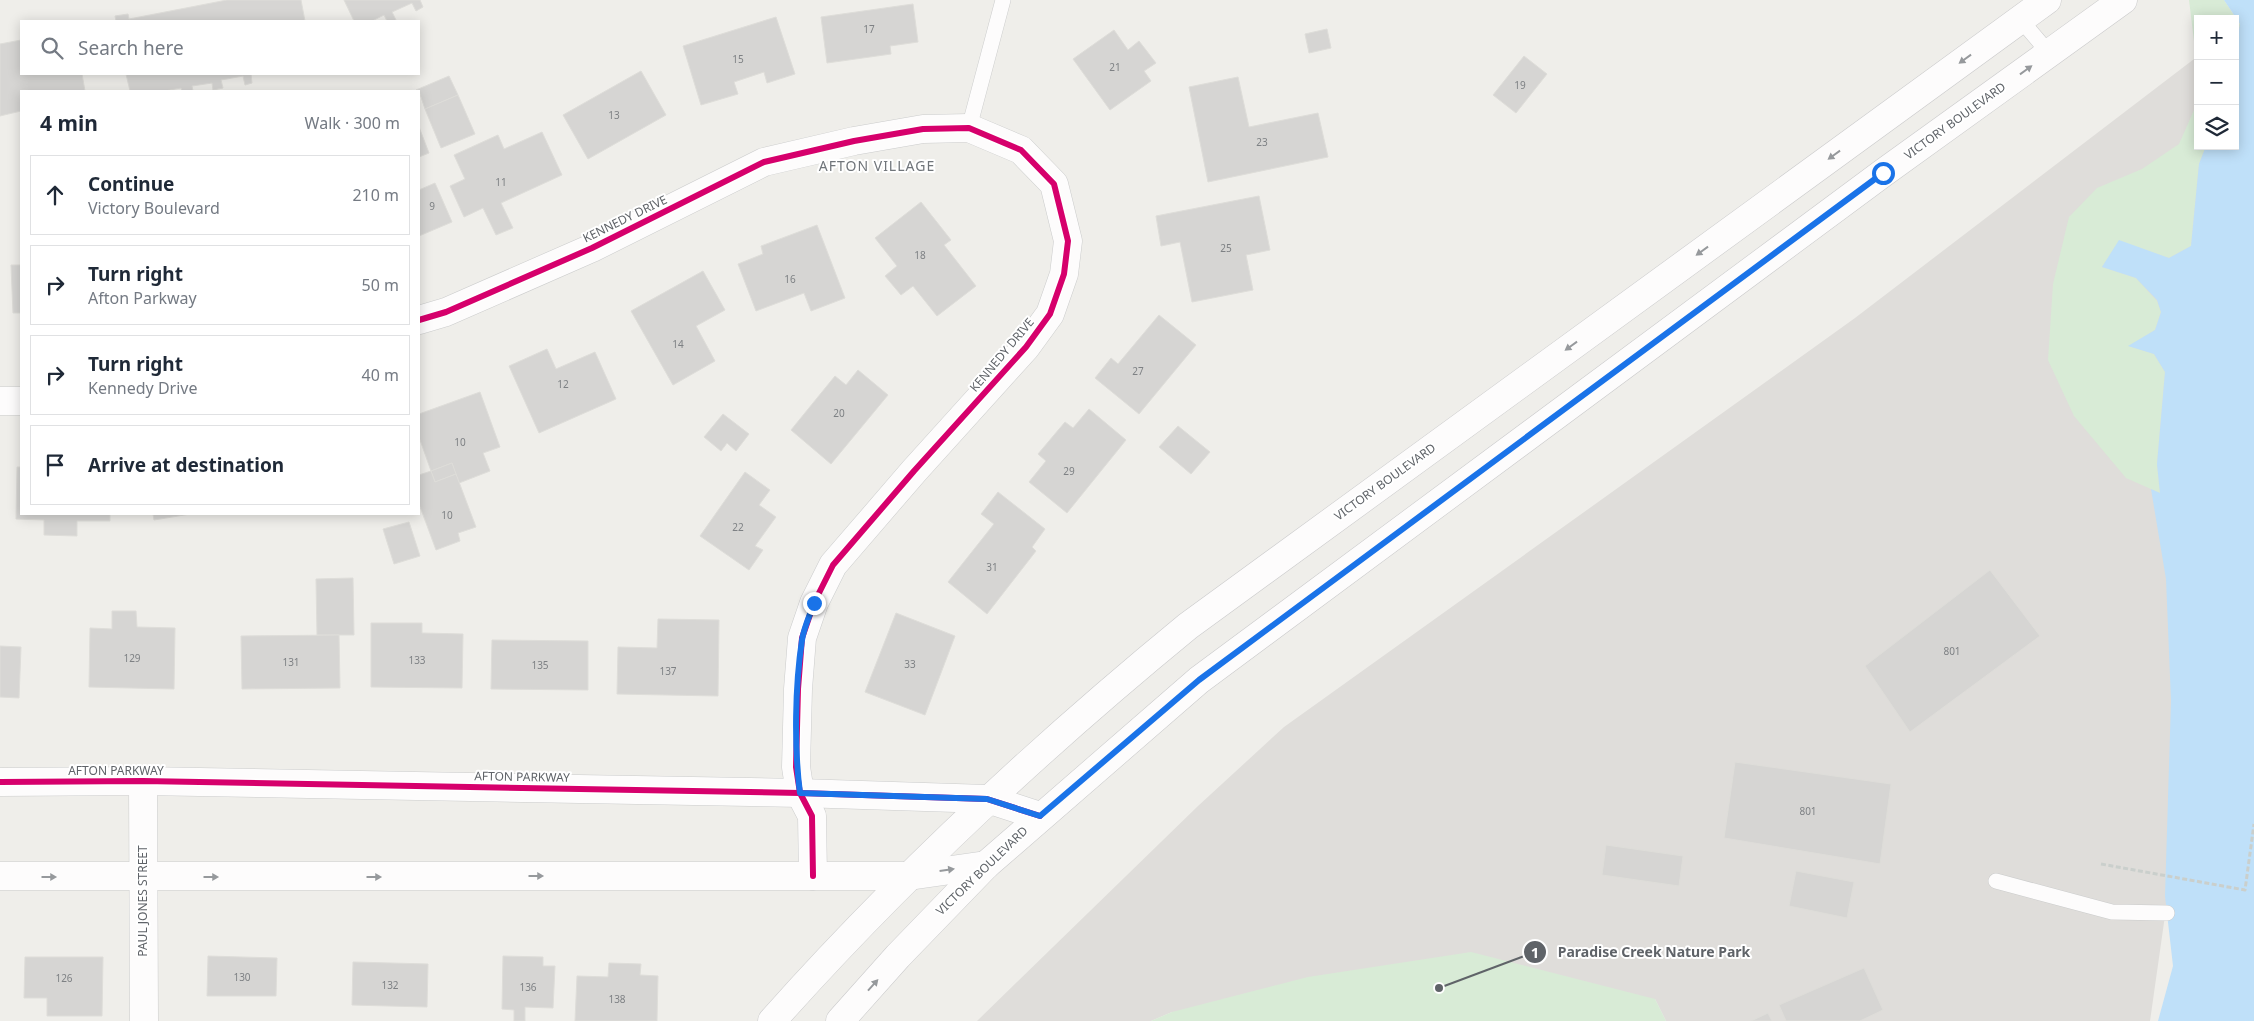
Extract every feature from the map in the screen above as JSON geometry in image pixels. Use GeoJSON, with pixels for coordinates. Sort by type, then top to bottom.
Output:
{"type":"FeatureCollection","features":[{"type":"Feature","properties":{"kind":"street","name":"VICTORY BOULEVARD"},"geometry":{"type":"LineString","coordinates":[[772,1021],[831,954],[987,799],[1092,705],[1188,626],[2047,0]]}},
{"type":"Feature","properties":{"kind":"street","name":"VICTORY BOULEVARD"},"geometry":{"type":"LineString","coordinates":[[840,1021],[898,956],[986,865],[1040,816],[1199,680],[1883,173],[2123,0]]}},
{"type":"Feature","properties":{"kind":"street","name":"KENNEDY DRIVE"},"geometry":{"type":"LineString","coordinates":[[420,320],[446,312],[592,248],[764,162],[854,141],[923,129],[969,128],[1021,150],[1054,184],[1068,241],[1064,274],[1050,314],[1026,347],[833,565],[814,603],[802,638],[798,689],[796,766],[800,793],[812,816],[813,876]]}},
{"type":"Feature","properties":{"kind":"street"},"geometry":{"type":"LineString","coordinates":[[0,401],[20,401]]}},
{"type":"Feature","properties":{"kind":"street","name":"AFTON PARKWAY"},"geometry":{"type":"LineString","coordinates":[[0,782],[142,782],[800,793],[987,799],[1040,816]]}},
{"type":"Feature","properties":{"kind":"street","name":"PAUL JONES STREET"},"geometry":{"type":"LineString","coordinates":[[142,782],[144,1021]]}},
{"type":"Feature","properties":{"kind":"street"},"geometry":{"type":"LineString","coordinates":[[0,876],[909,876],[986,865]]}},
{"type":"Feature","properties":{"kind":"lane"},"geometry":{"type":"LineString","coordinates":[[969,128],[1003,0]]}},
{"type":"Feature","properties":{"kind":"lane"},"geometry":{"type":"LineString","coordinates":[[2020,19],[2049,53]]}},
{"type":"Feature","properties":{"kind":"lane"},"geometry":{"type":"LineString","coordinates":[[1996,881],[2112,912],[2167,913]]}},
{"type":"Feature","properties":{"kind":"path"},"geometry":{"type":"LineString","coordinates":[[2101,864],[2245,890],[2254,824]]}},
{"type":"Feature","properties":{"kind":"shaded area"},"geometry":{"type":"Polygon","coordinates":[[[2254,13],[2254,290],[2150,1021],[1666,1021],[1655,999],[1172,1012],[1151,1021],[977,1021],[1198,806],[1284,727],[1855,318],[2194,59],[2194,150],[2239,150],[2239,24],[2254,13]]]}},
{"type":"Feature","properties":{"kind":"green space"},"geometry":{"type":"Polygon","coordinates":[[[2189,0],[2224,0],[2234,15],[2194,15],[2194,41],[2189,0]]]}},
{"type":"Feature","properties":{"kind":"green space"},"geometry":{"type":"Polygon","coordinates":[[[2194,110],[2194,150],[2204,150],[2199,164],[2191,246],[2169,258],[2119,241],[2102,267],[2136,278],[2157,301],[2161,312],[2155,330],[2129,346],[2154,354],[2165,372],[2157,464],[2160,493],[2126,478],[2074,416],[2048,360],[2053,284],[2069,217],[2097,188],[2142,169],[2179,144],[2194,110]]]}},
{"type":"Feature","properties":{"kind":"green space"},"geometry":{"type":"Polygon","coordinates":[[[1471,952],[1655,999],[1666,1021],[1151,1021],[1172,1012],[1308,977],[1471,952]]]}},
{"type":"Feature","properties":{"kind":"water"},"geometry":{"type":"Polygon","coordinates":[[[2224,0],[2254,0],[2254,1021],[2158,1021],[2173,966],[2165,896],[2171,701],[2166,579],[2151,489],[2160,493],[2157,464],[2165,372],[2154,354],[2128,346],[2155,330],[2161,312],[2157,300],[2136,278],[2102,267],[2119,240],[2169,258],[2191,246],[2199,164],[2204,150],[2239,150],[2240,24],[2239,15],[2234,15],[2224,0]]]}},
{"type":"Feature","properties":{"kind":"building"},"geometry":{"type":"Polygon","coordinates":[[[227,0],[301,0],[305,20],[116,20],[115,16],[128,14],[129,19],[227,0]]]}},
{"type":"Feature","properties":{"kind":"building"},"geometry":{"type":"Polygon","coordinates":[[[344,0],[420,0],[423,7],[416,11],[412,3],[392,12],[396,20],[386,20],[384,15],[374,20],[354,20],[344,0]]]}},
{"type":"Feature","properties":{"kind":"building"},"geometry":{"type":"Polygon","coordinates":[[[913,4],[918,42],[890,46],[891,54],[827,63],[821,17],[913,4]]]}},
{"type":"Feature","properties":{"kind":"building"},"geometry":{"type":"Polygon","coordinates":[[[776,17],[795,74],[767,83],[764,72],[734,82],[738,94],[701,105],[683,46],[776,17]]]}},
{"type":"Feature","properties":{"kind":"building"},"geometry":{"type":"Polygon","coordinates":[[[1327,29],[1331,48],[1309,53],[1305,34],[1327,29]]]}},
{"type":"Feature","properties":{"kind":"building"},"geometry":{"type":"Polygon","coordinates":[[[1114,30],[1128,50],[1139,41],[1156,63],[1144,71],[1151,81],[1110,110],[1073,59],[1114,30]]]}},
{"type":"Feature","properties":{"kind":"building"},"geometry":{"type":"Polygon","coordinates":[[[20,40],[20,75],[82,75],[85,90],[20,90],[20,111],[0,116],[0,44],[20,40]]]}},
{"type":"Feature","properties":{"kind":"building"},"geometry":{"type":"Polygon","coordinates":[[[1524,56],[1547,74],[1516,113],[1493,95],[1524,56]]]}},
{"type":"Feature","properties":{"kind":"building"},"geometry":{"type":"Polygon","coordinates":[[[641,71],[666,115],[588,159],[563,115],[641,71]]]}},
{"type":"Feature","properties":{"kind":"building"},"geometry":{"type":"Polygon","coordinates":[[[126,75],[251,75],[252,83],[245,85],[243,76],[221,80],[223,88],[213,90],[212,83],[192,86],[193,90],[182,90],[181,88],[170,90],[130,90],[126,75]]]}},
{"type":"Feature","properties":{"kind":"building"},"geometry":{"type":"Polygon","coordinates":[[[449,76],[458,95],[425,109],[420,90],[416,90],[449,76]]]}},
{"type":"Feature","properties":{"kind":"building"},"geometry":{"type":"Polygon","coordinates":[[[1238,77],[1249,127],[1318,113],[1328,157],[1208,182],[1189,87],[1238,77]]]}},
{"type":"Feature","properties":{"kind":"building"},"geometry":{"type":"Polygon","coordinates":[[[458,95],[475,134],[441,148],[425,109],[458,95]]]}},
{"type":"Feature","properties":{"kind":"building"},"geometry":{"type":"Polygon","coordinates":[[[420,130],[429,153],[420,157],[420,130]]]}},
{"type":"Feature","properties":{"kind":"building"},"geometry":{"type":"Polygon","coordinates":[[[542,132],[562,175],[501,203],[513,228],[496,235],[483,208],[464,217],[450,186],[465,179],[454,155],[498,135],[504,149],[542,132]]]}},
{"type":"Feature","properties":{"kind":"building"},"geometry":{"type":"Polygon","coordinates":[[[435,183],[452,222],[420,236],[420,190],[435,183]]]}},
{"type":"Feature","properties":{"kind":"building"},"geometry":{"type":"Polygon","coordinates":[[[1259,196],[1270,250],[1246,255],[1253,290],[1192,302],[1180,242],[1161,246],[1156,216],[1259,196]]]}},
{"type":"Feature","properties":{"kind":"building"},"geometry":{"type":"Polygon","coordinates":[[[921,202],[951,240],[944,245],[976,286],[937,316],[913,286],[901,295],[885,276],[897,266],[875,238],[921,202]]]}},
{"type":"Feature","properties":{"kind":"building"},"geometry":{"type":"Polygon","coordinates":[[[817,225],[845,298],[811,311],[804,293],[756,311],[738,264],[763,254],[761,246],[817,225]]]}},
{"type":"Feature","properties":{"kind":"building"},"geometry":{"type":"Polygon","coordinates":[[[11,265],[20,265],[20,313],[13,313],[11,265]]]}},
{"type":"Feature","properties":{"kind":"building"},"geometry":{"type":"Polygon","coordinates":[[[703,271],[725,310],[696,326],[715,361],[673,385],[631,311],[703,271]]]}},
{"type":"Feature","properties":{"kind":"building"},"geometry":{"type":"Polygon","coordinates":[[[1159,315],[1196,345],[1139,414],[1095,378],[1111,358],[1118,364],[1159,315]]]}},
{"type":"Feature","properties":{"kind":"building"},"geometry":{"type":"Polygon","coordinates":[[[547,349],[556,369],[595,352],[616,399],[539,433],[509,366],[547,349]]]}},
{"type":"Feature","properties":{"kind":"building"},"geometry":{"type":"Polygon","coordinates":[[[858,370],[888,395],[831,464],[791,430],[835,376],[846,385],[858,370]]]}},
{"type":"Feature","properties":{"kind":"building"},"geometry":{"type":"Polygon","coordinates":[[[480,392],[500,447],[483,453],[490,471],[459,483],[452,463],[431,471],[420,440],[420,414],[480,392]]]}},
{"type":"Feature","properties":{"kind":"building"},"geometry":{"type":"Polygon","coordinates":[[[1089,409],[1126,440],[1067,513],[1029,482],[1046,461],[1038,454],[1065,422],[1073,428],[1089,409]]]}},
{"type":"Feature","properties":{"kind":"building"},"geometry":{"type":"Polygon","coordinates":[[[723,414],[749,434],[736,451],[727,443],[721,451],[704,437],[723,414]]]}},
{"type":"Feature","properties":{"kind":"building"},"geometry":{"type":"Polygon","coordinates":[[[1178,426],[1210,452],[1191,474],[1159,447],[1178,426]]]}},
{"type":"Feature","properties":{"kind":"building"},"geometry":{"type":"Polygon","coordinates":[[[452,463],[456,474],[435,482],[431,471],[452,463]]]}},
{"type":"Feature","properties":{"kind":"building"},"geometry":{"type":"Polygon","coordinates":[[[17,467],[20,467],[20,515],[110,515],[110,521],[77,521],[77,536],[44,535],[44,520],[16,519],[17,467]]]}},
{"type":"Feature","properties":{"kind":"building"},"geometry":{"type":"Polygon","coordinates":[[[431,471],[435,482],[456,474],[476,527],[458,533],[460,541],[436,550],[420,507],[420,475],[431,471]]]}},
{"type":"Feature","properties":{"kind":"building"},"geometry":{"type":"Polygon","coordinates":[[[745,472],[770,490],[759,505],[776,517],[755,546],[763,550],[749,570],[700,536],[745,472]]]}},
{"type":"Feature","properties":{"kind":"building"},"geometry":{"type":"Polygon","coordinates":[[[998,492],[1045,529],[1032,547],[1036,551],[987,614],[948,582],[994,524],[981,514],[998,492]]]}},
{"type":"Feature","properties":{"kind":"building"},"geometry":{"type":"Polygon","coordinates":[[[153,515],[184,515],[154,520],[153,515]]]}},
{"type":"Feature","properties":{"kind":"building"},"geometry":{"type":"Polygon","coordinates":[[[409,522],[420,556],[394,564],[383,529],[409,522]]]}},
{"type":"Feature","properties":{"kind":"building"},"geometry":{"type":"Polygon","coordinates":[[[1990,570],[2040,636],[1910,732],[1865,666],[1990,570]]]}},
{"type":"Feature","properties":{"kind":"building"},"geometry":{"type":"Polygon","coordinates":[[[353,578],[354,635],[317,635],[316,579],[353,578]]]}},
{"type":"Feature","properties":{"kind":"building"},"geometry":{"type":"Polygon","coordinates":[[[112,611],[136,611],[137,627],[175,628],[174,689],[89,687],[90,628],[112,629],[112,611]]]}},
{"type":"Feature","properties":{"kind":"building"},"geometry":{"type":"Polygon","coordinates":[[[896,613],[955,636],[925,715],[865,692],[896,613]]]}},
{"type":"Feature","properties":{"kind":"building"},"geometry":{"type":"Polygon","coordinates":[[[658,619],[719,620],[718,696],[617,694],[618,647],[657,648],[658,619]]]}},
{"type":"Feature","properties":{"kind":"building"},"geometry":{"type":"Polygon","coordinates":[[[371,623],[422,623],[422,633],[463,634],[462,688],[371,687],[371,623]]]}},
{"type":"Feature","properties":{"kind":"building"},"geometry":{"type":"Polygon","coordinates":[[[339,635],[340,688],[242,689],[241,636],[339,635]]]}},
{"type":"Feature","properties":{"kind":"building"},"geometry":{"type":"Polygon","coordinates":[[[492,640],[588,641],[588,690],[491,689],[492,640]]]}},
{"type":"Feature","properties":{"kind":"building"},"geometry":{"type":"Polygon","coordinates":[[[0,646],[21,647],[19,698],[0,697],[0,646]]]}},
{"type":"Feature","properties":{"kind":"building"},"geometry":{"type":"Polygon","coordinates":[[[1735,762],[1891,784],[1880,864],[1724,838],[1735,762]]]}},
{"type":"Feature","properties":{"kind":"building"},"geometry":{"type":"Polygon","coordinates":[[[1606,845],[1683,856],[1679,886],[1602,875],[1606,845]]]}},
{"type":"Feature","properties":{"kind":"building"},"geometry":{"type":"Polygon","coordinates":[[[1796,871],[1854,882],[1847,918],[1789,906],[1796,871]]]}},
{"type":"Feature","properties":{"kind":"building"},"geometry":{"type":"Polygon","coordinates":[[[208,956],[277,958],[276,996],[207,996],[208,956]]]}},
{"type":"Feature","properties":{"kind":"building"},"geometry":{"type":"Polygon","coordinates":[[[503,956],[543,957],[543,966],[555,966],[553,1008],[525,1007],[525,1021],[514,1021],[514,1010],[502,1009],[503,956]]]}},
{"type":"Feature","properties":{"kind":"building"},"geometry":{"type":"Polygon","coordinates":[[[25,957],[103,957],[102,1016],[47,1016],[47,998],[24,998],[25,957]]]}},
{"type":"Feature","properties":{"kind":"building"},"geometry":{"type":"Polygon","coordinates":[[[353,962],[428,964],[427,1007],[352,1005],[353,962]]]}},
{"type":"Feature","properties":{"kind":"building"},"geometry":{"type":"Polygon","coordinates":[[[609,963],[641,964],[640,975],[658,976],[657,1021],[575,1021],[577,976],[608,977],[609,963]]]}},
{"type":"Feature","properties":{"kind":"building"},"geometry":{"type":"Polygon","coordinates":[[[1864,968],[1883,1010],[1860,1021],[1786,1021],[1779,1005],[1864,968]]]}},
{"type":"Feature","properties":{"kind":"building"},"geometry":{"type":"Polygon","coordinates":[[[1768,1013],[1772,1021],[1751,1021],[1768,1013]]]}},
{"type":"Feature","properties":{"kind":"cycle path"},"geometry":{"type":"LineString","coordinates":[[420,320],[446,312],[592,248],[764,162],[854,141],[923,129],[969,128],[1021,150],[1054,184],[1068,241],[1064,274],[1050,314],[1026,347],[914,471],[833,565],[814,603],[802,638],[798,689],[796,767],[800,793],[812,816],[813,876]]}},
{"type":"Feature","properties":{"kind":"cycle path"},"geometry":{"type":"LineString","coordinates":[[0,782],[143,781],[800,793],[987,799],[1040,816]]}},
{"type":"Feature","properties":{"kind":"place","name":"Paradise Creek Nature Park"},"geometry":{"type":"Point","coordinates":[1439,988]}},
{"type":"Feature","properties":{"kind":"district","name":"AFTON VILLAGE"},"geometry":{"type":"Point","coordinates":[877,166]}},
{"type":"Feature","properties":{"kind":"route"},"geometry":{"type":"LineString","coordinates":[[814,603],[802,638],[798,689],[796,766],[800,793],[987,799],[1040,816],[1199,680],[1883,173]]}}]}
